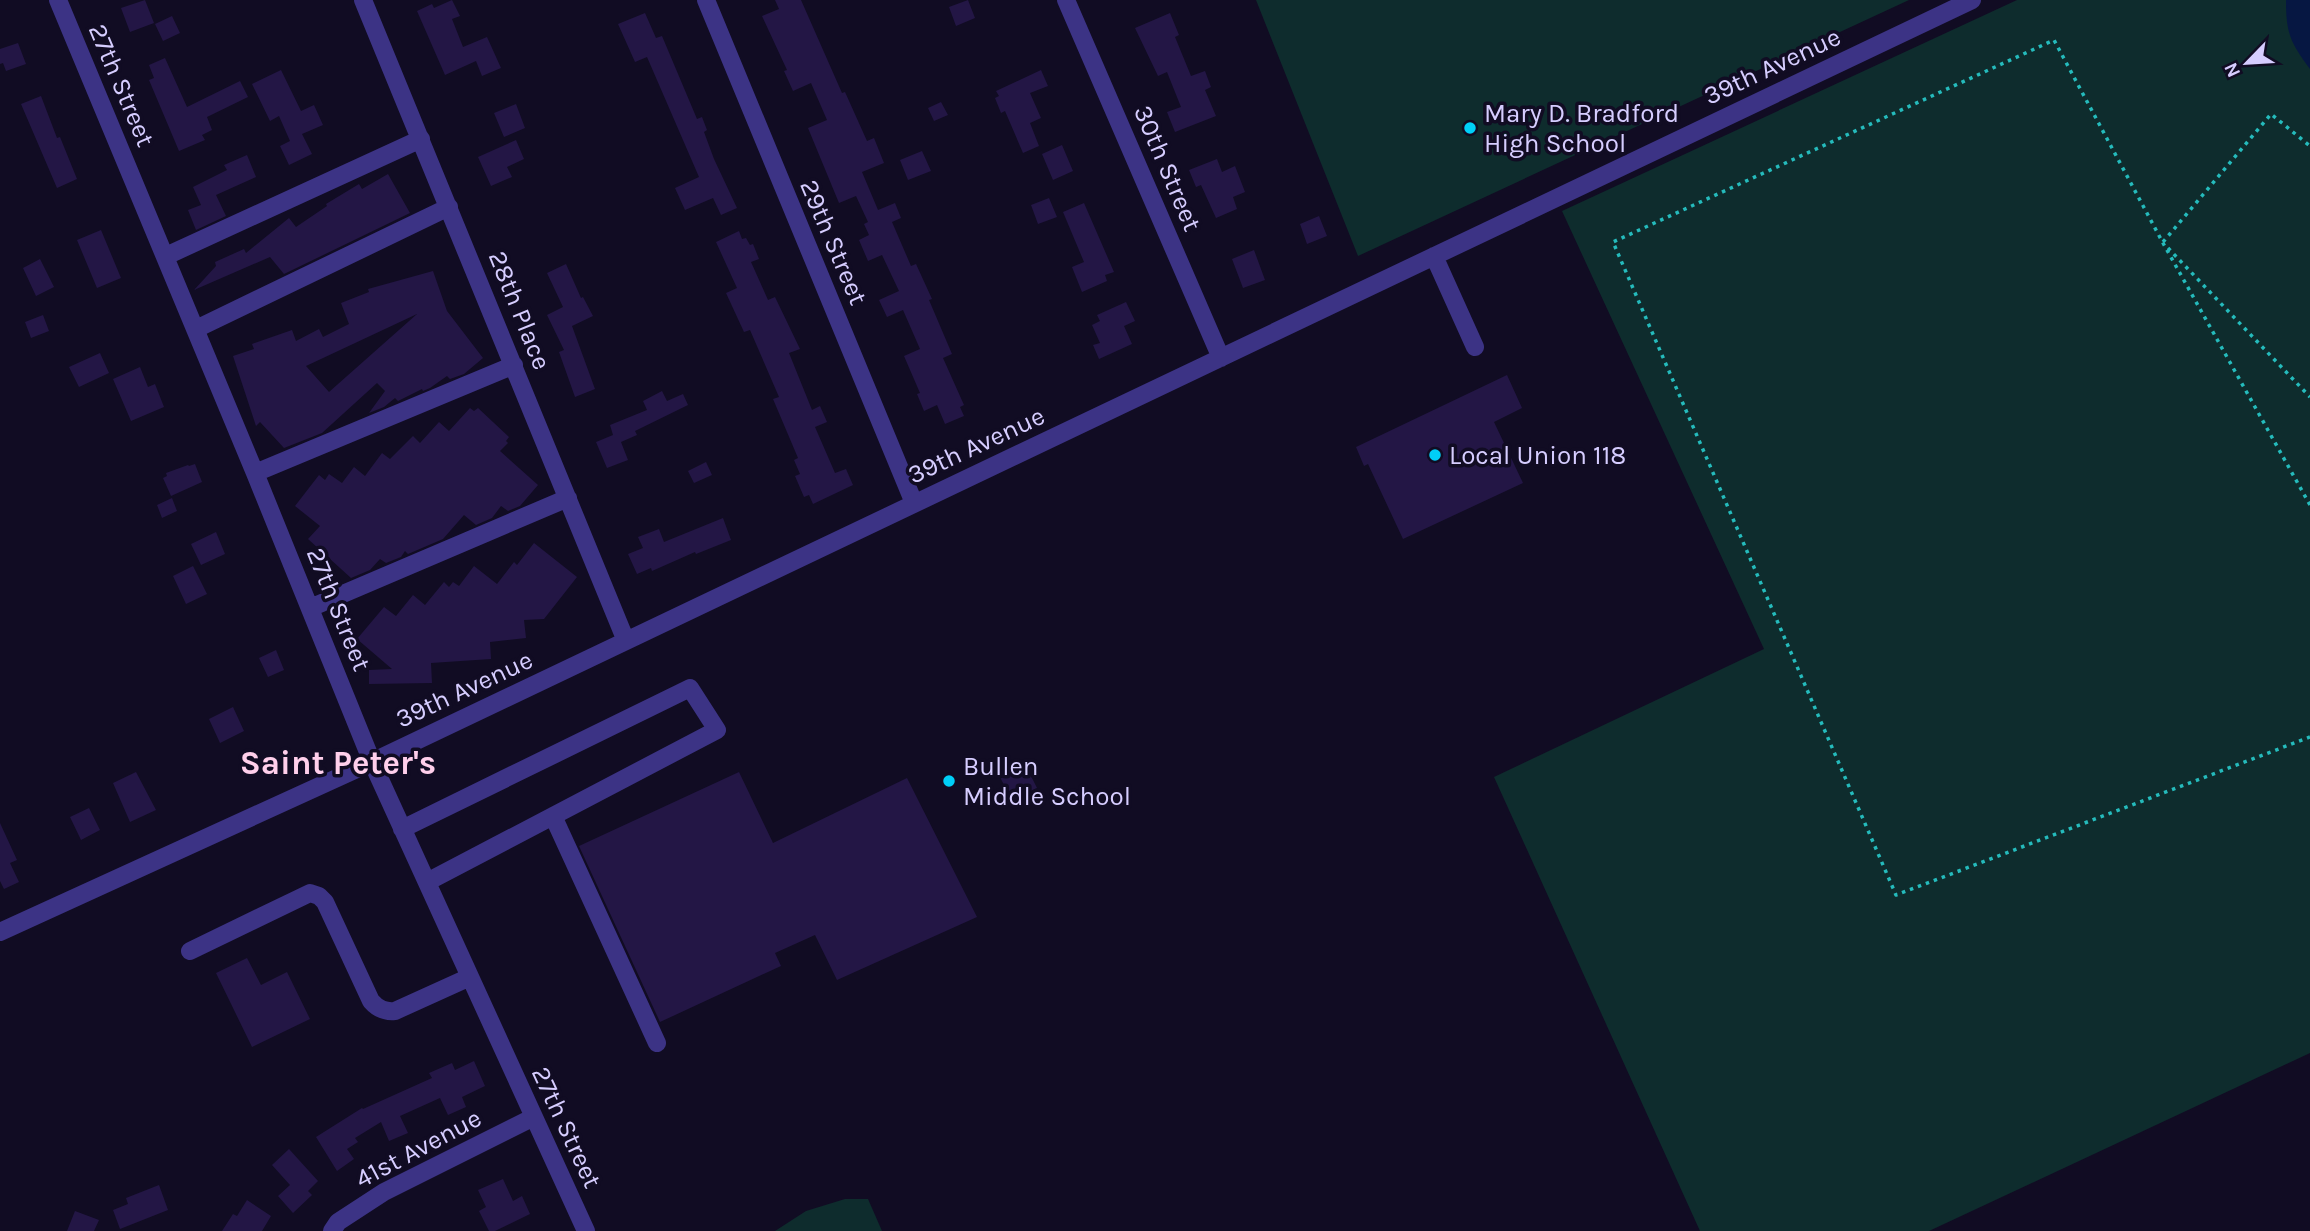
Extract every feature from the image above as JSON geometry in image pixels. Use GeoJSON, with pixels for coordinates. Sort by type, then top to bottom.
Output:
{"type":"FeatureCollection","features":[{"type":"Feature","properties":{"kind":"street","name":"27th Street"},"geometry":{"type":"LineString","coordinates":[[58,0],[256,473],[372,762],[586,1231]]}},
{"type":"Feature","properties":{"kind":"street","name":"28th Place"},"geometry":{"type":"LineString","coordinates":[[363,0],[626,640]]}},
{"type":"Feature","properties":{"kind":"street","name":"29th Street"},"geometry":{"type":"LineString","coordinates":[[706,0],[914,503]]}},
{"type":"Feature","properties":{"kind":"street","name":"30th Street"},"geometry":{"type":"LineString","coordinates":[[1066,0],[1221,358]]}},
{"type":"Feature","properties":{"kind":"street","name":"39th Avenue"},"geometry":{"type":"LineString","coordinates":[[0,932],[372,762],[1972,0]]}},
{"type":"Feature","properties":{"kind":"street"},"geometry":{"type":"LineString","coordinates":[[166,256],[421,139]]}},
{"type":"Feature","properties":{"kind":"street"},"geometry":{"type":"LineString","coordinates":[[196,329],[449,207]]}},
{"type":"Feature","properties":{"kind":"street"},"geometry":{"type":"LineString","coordinates":[[1434,256],[1475,347]]}},
{"type":"Feature","properties":{"kind":"street"},"geometry":{"type":"LineString","coordinates":[[256,473],[514,365]]}},
{"type":"Feature","properties":{"kind":"street"},"geometry":{"type":"LineString","coordinates":[[310,608],[568,498]]}},
{"type":"Feature","properties":{"kind":"street"},"geometry":{"type":"LineString","coordinates":[[402,829],[690,688],[717,730],[426,882]]}},
{"type":"Feature","properties":{"kind":"street"},"geometry":{"type":"LineString","coordinates":[[553,816],[657,1043]]}},
{"type":"Feature","properties":{"kind":"street"},"geometry":{"type":"LineString","coordinates":[[190,951],[310,893],[325,902],[377,1007],[387,1012],[396,1012],[470,977]]}},
{"type":"Feature","properties":{"kind":"street","name":"41st Avenue"},"geometry":{"type":"LineString","coordinates":[[332,1231],[338,1222],[384,1192],[534,1117]]}},
{"type":"Feature","properties":{"kind":"path"},"geometry":{"type":"LineString","coordinates":[[2310,505],[2163,243],[2054,40],[1613,242],[1896,895],[2310,737]]}},
{"type":"Feature","properties":{"kind":"path"},"geometry":{"type":"LineString","coordinates":[[2163,243],[2271,114],[2310,146]]}},
{"type":"Feature","properties":{"kind":"path"},"geometry":{"type":"LineString","coordinates":[[2163,243],[2310,397]]}},
{"type":"Feature","properties":{"kind":"green space","name":"Mary D. Bradford High School"},"geometry":{"type":"Polygon","coordinates":[[[1256,0],[1909,0],[1358,256],[1256,0]]]}},
{"type":"Feature","properties":{"kind":"green space"},"geometry":{"type":"Polygon","coordinates":[[[2017,0],[2310,0],[2310,1053],[1929,1231],[1700,1231],[1494,777],[1764,649],[1562,211],[2017,0]]]}},
{"type":"Feature","properties":{"kind":"green space"},"geometry":{"type":"Polygon","coordinates":[[[845,1199],[868,1199],[882,1231],[775,1231],[806,1211],[845,1199]]]}},
{"type":"Feature","properties":{"kind":"water"},"geometry":{"type":"Polygon","coordinates":[[[2286,0],[2310,0],[2310,69],[2290,37],[2286,0]]]}},
{"type":"Feature","properties":{"kind":"building"},"geometry":{"type":"Polygon","coordinates":[[[145,0],[154,23],[130,32],[121,8],[145,0]]]}},
{"type":"Feature","properties":{"kind":"building"},"geometry":{"type":"Polygon","coordinates":[[[452,0],[460,16],[452,19],[463,47],[487,37],[501,68],[482,76],[476,61],[445,75],[417,11],[432,4],[434,8],[452,0]]]}},
{"type":"Feature","properties":{"kind":"building"},"geometry":{"type":"Polygon","coordinates":[[[775,0],[801,0],[842,93],[845,92],[867,141],[874,138],[884,163],[862,172],[878,210],[895,203],[901,218],[892,222],[911,266],[916,264],[932,299],[929,300],[952,354],[943,358],[964,405],[960,407],[964,416],[945,424],[937,405],[924,411],[917,394],[920,393],[904,356],[920,349],[903,310],[887,317],[879,300],[899,291],[882,255],[868,261],[859,240],[869,235],[864,224],[868,222],[856,196],[839,203],[808,128],[827,120],[811,83],[793,91],[784,71],[787,70],[762,16],[779,9],[775,0]]]}},
{"type":"Feature","properties":{"kind":"building"},"geometry":{"type":"Polygon","coordinates":[[[968,0],[975,18],[956,26],[949,7],[968,0]]]}},
{"type":"Feature","properties":{"kind":"building"},"geometry":{"type":"Polygon","coordinates":[[[645,13],[656,38],[662,36],[697,119],[702,117],[707,130],[704,132],[714,159],[737,208],[721,215],[713,198],[685,210],[675,188],[699,177],[647,57],[635,62],[618,24],[645,13]]]}},
{"type":"Feature","properties":{"kind":"building"},"geometry":{"type":"Polygon","coordinates":[[[1170,13],[1179,35],[1175,37],[1191,76],[1205,71],[1211,87],[1205,90],[1216,116],[1175,132],[1167,112],[1181,107],[1167,72],[1158,76],[1135,28],[1170,13]]]}},
{"type":"Feature","properties":{"kind":"building"},"geometry":{"type":"Polygon","coordinates":[[[172,16],[180,33],[163,41],[155,24],[172,16]]]}},
{"type":"Feature","properties":{"kind":"building"},"geometry":{"type":"Polygon","coordinates":[[[18,43],[26,64],[6,71],[3,63],[0,64],[0,49],[18,43]]]}},
{"type":"Feature","properties":{"kind":"building"},"geometry":{"type":"Polygon","coordinates":[[[165,58],[187,107],[240,81],[248,97],[207,117],[212,130],[202,135],[205,140],[179,151],[149,80],[154,78],[149,65],[165,58]]]}},
{"type":"Feature","properties":{"kind":"building"},"geometry":{"type":"Polygon","coordinates":[[[281,70],[301,111],[314,105],[323,125],[302,134],[312,154],[289,165],[280,146],[290,141],[279,116],[270,121],[252,84],[281,70]]]}},
{"type":"Feature","properties":{"kind":"building"},"geometry":{"type":"Polygon","coordinates":[[[1041,70],[1048,86],[1030,93],[1041,118],[1030,123],[1039,146],[1023,153],[1005,111],[1001,113],[995,98],[999,96],[996,91],[1041,70]]]}},
{"type":"Feature","properties":{"kind":"building"},"geometry":{"type":"Polygon","coordinates":[[[41,96],[77,179],[57,188],[21,104],[41,96]]]}},
{"type":"Feature","properties":{"kind":"building"},"geometry":{"type":"Polygon","coordinates":[[[941,102],[948,115],[934,121],[928,108],[941,102]]]}},
{"type":"Feature","properties":{"kind":"building"},"geometry":{"type":"Polygon","coordinates":[[[516,104],[525,128],[504,137],[494,113],[516,104]]]}},
{"type":"Feature","properties":{"kind":"building"},"geometry":{"type":"Polygon","coordinates":[[[516,140],[524,159],[507,167],[512,177],[491,186],[478,157],[516,140]]]}},
{"type":"Feature","properties":{"kind":"building"},"geometry":{"type":"Polygon","coordinates":[[[1062,145],[1073,171],[1053,180],[1042,154],[1062,145]]]}},
{"type":"Feature","properties":{"kind":"building"},"geometry":{"type":"Polygon","coordinates":[[[922,151],[931,171],[908,180],[900,160],[922,151]]]}},
{"type":"Feature","properties":{"kind":"building"},"geometry":{"type":"Polygon","coordinates":[[[247,155],[256,177],[216,195],[226,216],[196,230],[188,210],[201,205],[193,187],[227,170],[224,165],[247,155]]]}},
{"type":"Feature","properties":{"kind":"building"},"geometry":{"type":"Polygon","coordinates":[[[1217,159],[1222,172],[1235,166],[1245,192],[1233,197],[1237,209],[1216,218],[1201,185],[1196,187],[1189,170],[1217,159]]]}},
{"type":"Feature","properties":{"kind":"building"},"geometry":{"type":"Polygon","coordinates":[[[388,174],[410,213],[284,274],[270,257],[194,290],[216,266],[215,262],[244,249],[246,253],[289,218],[296,227],[359,184],[362,189],[388,174]]]}},
{"type":"Feature","properties":{"kind":"building"},"geometry":{"type":"Polygon","coordinates":[[[1049,198],[1057,217],[1038,224],[1031,205],[1049,198]]]}},
{"type":"Feature","properties":{"kind":"building"},"geometry":{"type":"Polygon","coordinates":[[[1084,203],[1114,272],[1105,275],[1107,281],[1082,292],[1072,267],[1084,262],[1063,212],[1084,203]]]}},
{"type":"Feature","properties":{"kind":"building"},"geometry":{"type":"Polygon","coordinates":[[[1319,216],[1327,236],[1307,244],[1300,224],[1319,216]]]}},
{"type":"Feature","properties":{"kind":"building"},"geometry":{"type":"Polygon","coordinates":[[[101,230],[121,278],[97,288],[77,240],[101,230]]]}},
{"type":"Feature","properties":{"kind":"building"},"geometry":{"type":"Polygon","coordinates":[[[739,231],[742,239],[746,238],[750,245],[753,244],[759,259],[751,262],[768,300],[775,297],[800,349],[789,353],[812,410],[820,406],[827,422],[815,427],[835,473],[846,469],[853,485],[813,504],[809,495],[804,497],[795,476],[800,474],[794,460],[798,458],[773,399],[779,397],[750,330],[744,332],[726,293],[737,288],[716,242],[739,231]]]}},
{"type":"Feature","properties":{"kind":"building"},"geometry":{"type":"Polygon","coordinates":[[[1254,250],[1265,280],[1243,288],[1232,259],[1254,250]]]}},
{"type":"Feature","properties":{"kind":"building"},"geometry":{"type":"Polygon","coordinates":[[[40,259],[54,287],[36,296],[23,268],[40,259]]]}},
{"type":"Feature","properties":{"kind":"building"},"geometry":{"type":"Polygon","coordinates":[[[566,264],[581,298],[583,297],[593,316],[572,326],[595,389],[575,397],[559,352],[564,350],[547,315],[563,307],[547,273],[566,264]]]}},
{"type":"Feature","properties":{"kind":"building"},"geometry":{"type":"Polygon","coordinates":[[[433,271],[447,311],[483,358],[464,374],[450,379],[447,376],[430,388],[398,401],[395,398],[384,407],[369,413],[385,391],[377,383],[322,433],[284,448],[260,422],[256,426],[233,356],[254,349],[252,344],[292,330],[296,341],[319,329],[323,337],[349,324],[341,303],[369,292],[368,289],[433,271]],[[417,314],[306,366],[329,392],[417,314]]]}},
{"type":"Feature","properties":{"kind":"building"},"geometry":{"type":"Polygon","coordinates":[[[1126,302],[1135,321],[1124,326],[1132,344],[1099,359],[1093,345],[1100,343],[1092,325],[1100,321],[1097,315],[1126,302]]]}},
{"type":"Feature","properties":{"kind":"building"},"geometry":{"type":"Polygon","coordinates":[[[43,315],[49,331],[31,338],[25,322],[43,315]]]}},
{"type":"Feature","properties":{"kind":"building"},"geometry":{"type":"Polygon","coordinates":[[[100,353],[109,373],[79,387],[69,367],[100,353]]]}},
{"type":"Feature","properties":{"kind":"building"},"geometry":{"type":"Polygon","coordinates":[[[140,367],[148,387],[155,384],[164,407],[131,421],[113,379],[140,367]]]}},
{"type":"Feature","properties":{"kind":"building","name":"Local Union 118"},"geometry":{"type":"Polygon","coordinates":[[[1507,375],[1522,408],[1494,422],[1523,483],[1403,539],[1368,464],[1364,466],[1356,447],[1507,375]]]}},
{"type":"Feature","properties":{"kind":"building"},"geometry":{"type":"Polygon","coordinates":[[[662,391],[667,401],[683,394],[688,405],[635,431],[637,435],[621,442],[628,460],[607,468],[596,442],[613,435],[610,425],[647,410],[643,401],[662,391]]]}},
{"type":"Feature","properties":{"kind":"building"},"geometry":{"type":"Polygon","coordinates":[[[470,408],[474,411],[478,408],[509,437],[506,441],[508,443],[500,451],[538,485],[520,506],[508,511],[501,506],[492,518],[476,525],[464,515],[443,539],[408,554],[405,551],[401,557],[386,563],[380,559],[370,570],[351,578],[308,539],[320,526],[295,506],[319,475],[325,480],[329,474],[342,483],[354,467],[365,476],[382,453],[390,459],[413,436],[420,443],[439,422],[449,431],[470,408]]]}},
{"type":"Feature","properties":{"kind":"building"},"geometry":{"type":"Polygon","coordinates":[[[706,462],[712,475],[694,483],[688,471],[706,462]]]}},
{"type":"Feature","properties":{"kind":"building"},"geometry":{"type":"Polygon","coordinates":[[[195,464],[202,482],[171,496],[163,478],[167,476],[166,473],[195,464]]]}},
{"type":"Feature","properties":{"kind":"building"},"geometry":{"type":"Polygon","coordinates":[[[172,498],[177,511],[162,518],[157,505],[172,498]]]}},
{"type":"Feature","properties":{"kind":"building"},"geometry":{"type":"Polygon","coordinates":[[[723,518],[731,540],[652,571],[651,568],[637,574],[628,554],[643,548],[638,537],[659,529],[664,542],[723,518]]]}},
{"type":"Feature","properties":{"kind":"building"},"geometry":{"type":"Polygon","coordinates":[[[216,532],[225,554],[201,565],[191,544],[216,532]]]}},
{"type":"Feature","properties":{"kind":"building"},"geometry":{"type":"Polygon","coordinates":[[[534,543],[577,577],[544,619],[524,620],[526,638],[490,642],[491,659],[431,663],[432,683],[369,684],[369,670],[392,669],[357,639],[384,607],[396,616],[413,595],[425,605],[444,582],[449,587],[453,582],[459,586],[474,566],[497,584],[514,562],[517,565],[534,543]]]}},
{"type":"Feature","properties":{"kind":"building"},"geometry":{"type":"Polygon","coordinates":[[[193,566],[207,594],[186,604],[173,576],[193,566]]]}},
{"type":"Feature","properties":{"kind":"building"},"geometry":{"type":"Polygon","coordinates":[[[276,650],[284,670],[268,677],[259,658],[276,650]]]}},
{"type":"Feature","properties":{"kind":"building"},"geometry":{"type":"Polygon","coordinates":[[[233,707],[244,731],[220,743],[209,719],[233,707]]]}},
{"type":"Feature","properties":{"kind":"building"},"geometry":{"type":"Polygon","coordinates":[[[1024,762],[1037,788],[1012,801],[999,775],[1024,762]]]}},
{"type":"Feature","properties":{"kind":"building"},"geometry":{"type":"Polygon","coordinates":[[[136,772],[156,810],[130,822],[113,783],[136,772]]]}},
{"type":"Feature","properties":{"kind":"building"},"geometry":{"type":"Polygon","coordinates":[[[739,772],[773,843],[907,778],[977,917],[837,980],[815,935],[775,953],[781,966],[660,1022],[579,846],[739,772]]]}},
{"type":"Feature","properties":{"kind":"building"},"geometry":{"type":"Polygon","coordinates":[[[89,808],[100,830],[81,840],[70,817],[89,808]]]}},
{"type":"Feature","properties":{"kind":"building"},"geometry":{"type":"Polygon","coordinates":[[[0,823],[17,860],[10,863],[19,882],[4,889],[0,881],[0,823]]]}},
{"type":"Feature","properties":{"kind":"building"},"geometry":{"type":"Polygon","coordinates":[[[247,958],[261,985],[287,972],[310,1019],[252,1047],[216,973],[247,958]]]}},
{"type":"Feature","properties":{"kind":"building"},"geometry":{"type":"Polygon","coordinates":[[[474,1061],[485,1086],[462,1097],[466,1107],[448,1115],[440,1098],[400,1116],[408,1133],[389,1141],[381,1122],[355,1138],[358,1142],[347,1149],[354,1159],[337,1171],[316,1137],[362,1108],[432,1078],[429,1073],[452,1063],[455,1070],[474,1061]]]}},
{"type":"Feature","properties":{"kind":"building"},"geometry":{"type":"Polygon","coordinates":[[[289,1149],[318,1181],[308,1191],[312,1195],[293,1213],[278,1196],[290,1185],[272,1165],[289,1149]]]}},
{"type":"Feature","properties":{"kind":"building"},"geometry":{"type":"Polygon","coordinates":[[[503,1179],[513,1201],[522,1196],[530,1214],[495,1231],[489,1231],[479,1211],[486,1207],[478,1190],[503,1179]]]}},
{"type":"Feature","properties":{"kind":"building"},"geometry":{"type":"Polygon","coordinates":[[[159,1185],[168,1210],[120,1229],[113,1210],[128,1204],[126,1198],[159,1185]]]}},
{"type":"Feature","properties":{"kind":"building"},"geometry":{"type":"Polygon","coordinates":[[[247,1200],[271,1216],[262,1231],[222,1231],[233,1214],[237,1216],[247,1200]]]}},
{"type":"Feature","properties":{"kind":"building"},"geometry":{"type":"Polygon","coordinates":[[[75,1211],[99,1220],[94,1231],[67,1231],[75,1211]]]}},
{"type":"Feature","properties":{"kind":"place","name":"Mary D. Bradford High School"},"geometry":{"type":"Point","coordinates":[1470,128]}},
{"type":"Feature","properties":{"kind":"place","name":"Local Union 118"},"geometry":{"type":"Point","coordinates":[1435,455]}},
{"type":"Feature","properties":{"kind":"place","name":"Bullen Middle School"},"geometry":{"type":"Point","coordinates":[949,781]}},
{"type":"Feature","properties":{"kind":"district","name":"Saint Peter's"},"geometry":{"type":"Point","coordinates":[338,762]}}]}
